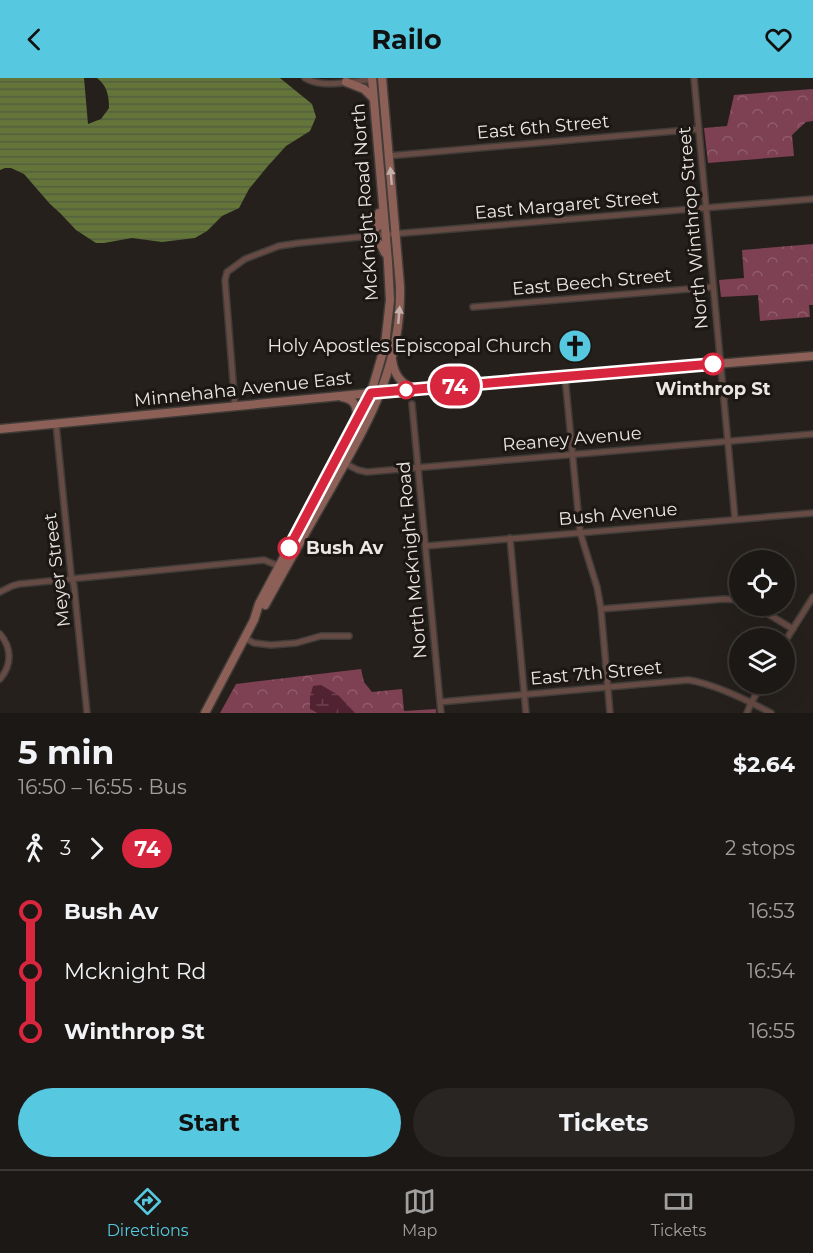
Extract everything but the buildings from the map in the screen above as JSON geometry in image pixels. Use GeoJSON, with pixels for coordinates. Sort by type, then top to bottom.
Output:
{"type":"FeatureCollection","features":[{"type":"Feature","properties":{"kind":"main road"},"geometry":{"type":"LineString","coordinates":[[346,82],[357,78]]}},
{"type":"Feature","properties":{"kind":"main road","name":"McKnight Road North"},"geometry":{"type":"LineString","coordinates":[[282,568],[371,393],[388,327],[390,300],[388,262],[374,100],[377,78]]}},
{"type":"Feature","properties":{"kind":"main road","name":"McKnight Road North"},"geometry":{"type":"LineString","coordinates":[[282,568],[344,464],[381,392],[392,359],[398,329],[400,299],[396,234],[389,155],[377,78]]}},
{"type":"Feature","properties":{"kind":"main road"},"geometry":{"type":"LineString","coordinates":[[346,82],[364,89],[374,100]]}},
{"type":"Feature","properties":{"kind":"main road"},"geometry":{"type":"LineString","coordinates":[[381,193],[378,205],[378,226],[367,237],[381,245],[388,262]]}},
{"type":"Feature","properties":{"kind":"main road","name":"Minnehaha Avenue East"},"geometry":{"type":"LineString","coordinates":[[0,429],[335,396],[813,356]]}},
{"type":"Feature","properties":{"kind":"main road"},"geometry":{"type":"LineString","coordinates":[[392,359],[399,380],[414,389]]}},
{"type":"Feature","properties":{"kind":"main road"},"geometry":{"type":"LineString","coordinates":[[335,396],[348,398],[354,402],[357,418]]}},
{"type":"Feature","properties":{"kind":"main road"},"geometry":{"type":"LineString","coordinates":[[205,713],[254,620],[265,606],[282,568]]}},
{"type":"Feature","properties":{"kind":"street"},"geometry":{"type":"LineString","coordinates":[[305,78],[318,84],[377,78]]}},
{"type":"Feature","properties":{"kind":"street","name":"North Winthrop Street"},"geometry":{"type":"LineString","coordinates":[[694,78],[735,519]]}},
{"type":"Feature","properties":{"kind":"street","name":"East 6th Street"},"geometry":{"type":"LineString","coordinates":[[379,156],[699,129]]}},
{"type":"Feature","properties":{"kind":"street","name":"East Margaret Street"},"geometry":{"type":"LineString","coordinates":[[367,237],[813,199]]}},
{"type":"Feature","properties":{"kind":"street"},"geometry":{"type":"LineString","coordinates":[[235,406],[225,288],[227,272],[245,259],[279,246],[367,237]]}},
{"type":"Feature","properties":{"kind":"street","name":"East Beech Street"},"geometry":{"type":"LineString","coordinates":[[473,307],[714,287]]}},
{"type":"Feature","properties":{"kind":"street"},"geometry":{"type":"LineString","coordinates":[[565,376],[580,532],[597,587],[601,609],[610,713]]}},
{"type":"Feature","properties":{"kind":"street"},"geometry":{"type":"LineString","coordinates":[[225,407],[234,394]]}},
{"type":"Feature","properties":{"kind":"street","name":"North McKnight Road"},"geometry":{"type":"LineString","coordinates":[[412,404],[441,713]]}},
{"type":"Feature","properties":{"kind":"street","name":"Meyer Street"},"geometry":{"type":"LineString","coordinates":[[56,423],[87,713]]}},
{"type":"Feature","properties":{"kind":"street","name":"Reaney Avenue"},"geometry":{"type":"LineString","coordinates":[[336,459],[362,472],[813,434]]}},
{"type":"Feature","properties":{"kind":"street","name":"Bush Avenue"},"geometry":{"type":"LineString","coordinates":[[426,546],[813,513]]}},
{"type":"Feature","properties":{"kind":"street"},"geometry":{"type":"LineString","coordinates":[[510,538],[526,713]]}},
{"type":"Feature","properties":{"kind":"street"},"geometry":{"type":"LineString","coordinates":[[0,592],[19,584],[264,560],[282,568]]}},
{"type":"Feature","properties":{"kind":"street"},"geometry":{"type":"LineString","coordinates":[[794,628],[813,597]]}},
{"type":"Feature","properties":{"kind":"street"},"geometry":{"type":"LineString","coordinates":[[601,609],[729,599]]}},
{"type":"Feature","properties":{"kind":"street"},"geometry":{"type":"LineString","coordinates":[[772,616],[791,628]]}},
{"type":"Feature","properties":{"kind":"street"},"geometry":{"type":"LineString","coordinates":[[0,634],[8,648],[10,659],[7,670],[0,679]]}},
{"type":"Feature","properties":{"kind":"street"},"geometry":{"type":"LineString","coordinates":[[245,638],[254,643],[271,645],[296,643],[321,636],[349,636]]}},
{"type":"Feature","properties":{"kind":"street","name":"East 7th Street"},"geometry":{"type":"LineString","coordinates":[[440,702],[688,680],[751,703],[771,713]]}},
{"type":"Feature","properties":{"kind":"street"},"geometry":{"type":"LineString","coordinates":[[747,713],[756,694]]}},
{"type":"Feature","properties":{"kind":"green space"},"geometry":{"type":"Polygon","coordinates":[[[813,89],[813,121],[806,122],[792,135],[794,156],[708,163],[704,128],[727,126],[734,95],[813,89]]]}},
{"type":"Feature","properties":{"kind":"green space"},"geometry":{"type":"Polygon","coordinates":[[[813,244],[813,305],[809,305],[810,317],[760,321],[758,295],[721,297],[719,280],[744,278],[742,250],[813,244]]]}},
{"type":"Feature","properties":{"kind":"green space"},"geometry":{"type":"Polygon","coordinates":[[[361,669],[364,682],[372,692],[402,689],[404,711],[436,709],[436,713],[355,713],[311,709],[318,713],[220,713],[236,684],[361,669]]]}},
{"type":"Feature","properties":{"kind":"green space"},"geometry":{"type":"Polygon","coordinates":[[[321,685],[338,695],[355,713],[318,713],[310,709],[313,686],[321,685]]]}},
{"type":"Feature","properties":{"kind":"shaded area"},"geometry":{"type":"Polygon","coordinates":[[[0,78],[84,78],[88,124],[101,119],[109,108],[107,91],[97,78],[280,78],[312,104],[316,117],[310,131],[286,146],[267,167],[249,189],[239,208],[222,216],[207,231],[195,238],[162,242],[132,238],[96,243],[76,230],[24,174],[11,168],[0,170],[0,78]]]}},
{"type":"Feature","properties":{"kind":"bus line","name":"74"},"geometry":{"type":"LineString","coordinates":[[289,548],[371,393],[713,364]]}},
{"type":"Feature","properties":{"kind":"place","name":"Holy Apostles Episcopal Church"},"geometry":{"type":"Point","coordinates":[575,346]}},
{"type":"Feature","properties":{"kind":"place","name":"Winthrop St"},"geometry":{"type":"Point","coordinates":[713,364]}},
{"type":"Feature","properties":{"kind":"place","name":"Bush Av"},"geometry":{"type":"Point","coordinates":[289,548]}}]}
